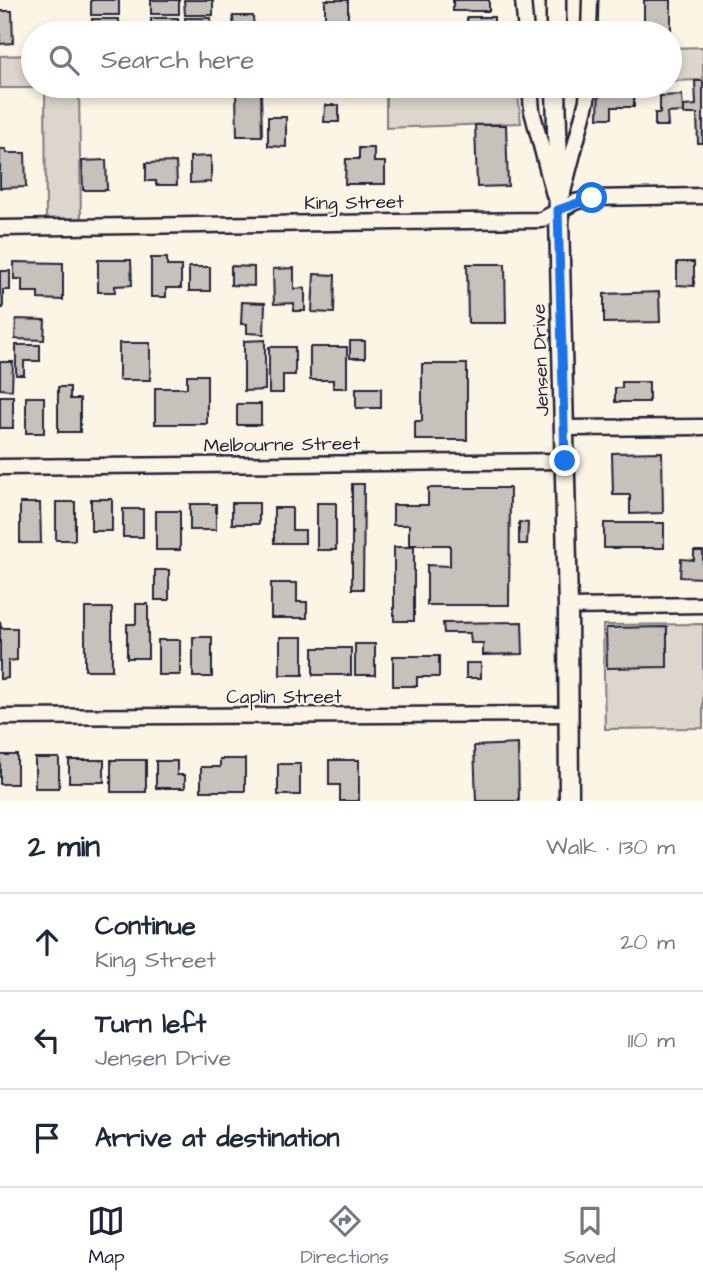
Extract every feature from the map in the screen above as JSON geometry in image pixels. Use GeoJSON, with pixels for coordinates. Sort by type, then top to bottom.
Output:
{"type":"FeatureCollection","features":[{"type":"Feature","properties":{"kind":"main road"},"geometry":{"type":"LineString","coordinates":[[556,0],[556,21]]}},
{"type":"Feature","properties":{"kind":"main road","name":"Jensen Drive"},"geometry":{"type":"LineString","coordinates":[[556,98],[568,607],[569,801]]}},
{"type":"Feature","properties":{"kind":"street"},"geometry":{"type":"LineString","coordinates":[[523,0],[525,21]]}},
{"type":"Feature","properties":{"kind":"street"},"geometry":{"type":"LineString","coordinates":[[589,21],[590,0]]}},
{"type":"Feature","properties":{"kind":"street"},"geometry":{"type":"LineString","coordinates":[[531,98],[558,210]]}},
{"type":"Feature","properties":{"kind":"street"},"geometry":{"type":"LineString","coordinates":[[558,210],[587,98]]}},
{"type":"Feature","properties":{"kind":"street","name":"King Street"},"geometry":{"type":"LineString","coordinates":[[0,228],[541,220],[558,210],[592,198],[703,196]]}},
{"type":"Feature","properties":{"kind":"street"},"geometry":{"type":"LineString","coordinates":[[564,428],[703,427]]}},
{"type":"Feature","properties":{"kind":"street","name":"Melbourne Street"},"geometry":{"type":"LineString","coordinates":[[0,467],[565,461]]}},
{"type":"Feature","properties":{"kind":"street"},"geometry":{"type":"LineString","coordinates":[[568,607],[703,605]]}},
{"type":"Feature","properties":{"kind":"street","name":"Caplin Street"},"geometry":{"type":"LineString","coordinates":[[0,717],[568,714]]}},
{"type":"Feature","properties":{"kind":"shaded area"},"geometry":{"type":"Polygon","coordinates":[[[703,47],[703,80],[682,81],[682,48],[703,47]]]}},
{"type":"Feature","properties":{"kind":"shaded area"},"geometry":{"type":"Polygon","coordinates":[[[21,55],[21,88],[0,88],[0,56],[21,55]]]}},
{"type":"Feature","properties":{"kind":"shaded area"},"geometry":{"type":"Polygon","coordinates":[[[45,98],[79,98],[81,219],[46,219],[45,98]]]}},
{"type":"Feature","properties":{"kind":"shaded area"},"geometry":{"type":"Polygon","coordinates":[[[386,98],[518,98],[521,123],[386,128],[386,98]]]}},
{"type":"Feature","properties":{"kind":"shaded area"},"geometry":{"type":"Polygon","coordinates":[[[703,624],[703,728],[605,729],[603,625],[703,624]]]}},
{"type":"Feature","properties":{"kind":"building"},"geometry":{"type":"Polygon","coordinates":[[[91,0],[119,0],[119,15],[91,15],[91,0]]]}},
{"type":"Feature","properties":{"kind":"building"},"geometry":{"type":"Polygon","coordinates":[[[151,0],[179,0],[179,14],[151,14],[151,0]]]}},
{"type":"Feature","properties":{"kind":"building"},"geometry":{"type":"Polygon","coordinates":[[[184,0],[213,0],[213,15],[185,15],[184,0]]]}},
{"type":"Feature","properties":{"kind":"building"},"geometry":{"type":"Polygon","coordinates":[[[325,0],[348,0],[348,21],[325,20],[325,0]]]}},
{"type":"Feature","properties":{"kind":"building"},"geometry":{"type":"Polygon","coordinates":[[[453,0],[489,0],[489,11],[453,11],[453,0]]]}},
{"type":"Feature","properties":{"kind":"building"},"geometry":{"type":"Polygon","coordinates":[[[644,0],[671,0],[671,21],[644,21],[644,0]]]}},
{"type":"Feature","properties":{"kind":"building"},"geometry":{"type":"Polygon","coordinates":[[[0,11],[12,11],[13,43],[0,44],[0,11]]]}},
{"type":"Feature","properties":{"kind":"building"},"geometry":{"type":"Polygon","coordinates":[[[233,16],[253,16],[253,21],[233,21],[233,16]]]}},
{"type":"Feature","properties":{"kind":"building"},"geometry":{"type":"Polygon","coordinates":[[[467,17],[494,17],[494,21],[467,21],[467,17]]]}},
{"type":"Feature","properties":{"kind":"building"},"geometry":{"type":"Polygon","coordinates":[[[151,18],[178,18],[178,21],[151,21],[151,18]]]}},
{"type":"Feature","properties":{"kind":"building"},"geometry":{"type":"Polygon","coordinates":[[[185,18],[211,18],[211,21],[185,21],[185,18]]]}},
{"type":"Feature","properties":{"kind":"building"},"geometry":{"type":"Polygon","coordinates":[[[92,19],[119,19],[119,21],[92,19]]]}},
{"type":"Feature","properties":{"kind":"building"},"geometry":{"type":"Polygon","coordinates":[[[695,81],[703,81],[703,143],[698,143],[697,114],[684,114],[684,106],[696,105],[695,81]]]}},
{"type":"Feature","properties":{"kind":"building"},"geometry":{"type":"Polygon","coordinates":[[[682,95],[683,112],[667,113],[668,126],[655,126],[655,113],[660,113],[660,98],[682,98],[682,95]]]}},
{"type":"Feature","properties":{"kind":"building"},"geometry":{"type":"Polygon","coordinates":[[[236,98],[261,98],[262,136],[237,136],[236,98]]]}},
{"type":"Feature","properties":{"kind":"building"},"geometry":{"type":"Polygon","coordinates":[[[599,98],[634,98],[634,107],[612,107],[612,118],[598,118],[599,98]]]}},
{"type":"Feature","properties":{"kind":"building"},"geometry":{"type":"Polygon","coordinates":[[[325,105],[339,105],[339,122],[324,122],[325,105]]]}},
{"type":"Feature","properties":{"kind":"building"},"geometry":{"type":"Polygon","coordinates":[[[268,117],[286,117],[286,147],[268,146],[268,117]]]}},
{"type":"Feature","properties":{"kind":"building"},"geometry":{"type":"Polygon","coordinates":[[[475,125],[506,125],[508,186],[477,187],[475,125]]]}},
{"type":"Feature","properties":{"kind":"building"},"geometry":{"type":"Polygon","coordinates":[[[359,148],[374,148],[374,162],[385,162],[385,184],[345,184],[346,159],[359,159],[359,148]]]}},
{"type":"Feature","properties":{"kind":"building"},"geometry":{"type":"Polygon","coordinates":[[[0,149],[6,149],[6,153],[25,153],[26,187],[0,188],[0,149]]]}},
{"type":"Feature","properties":{"kind":"building"},"geometry":{"type":"Polygon","coordinates":[[[211,156],[211,182],[190,183],[190,157],[211,156]]]}},
{"type":"Feature","properties":{"kind":"building"},"geometry":{"type":"Polygon","coordinates":[[[106,160],[107,190],[83,190],[82,161],[106,160]]]}},
{"type":"Feature","properties":{"kind":"building"},"geometry":{"type":"Polygon","coordinates":[[[176,162],[177,185],[156,185],[156,181],[146,181],[146,163],[176,162]]]}},
{"type":"Feature","properties":{"kind":"building"},"geometry":{"type":"Polygon","coordinates":[[[151,258],[167,258],[167,266],[181,266],[181,288],[166,288],[166,297],[151,297],[151,258]]]}},
{"type":"Feature","properties":{"kind":"building"},"geometry":{"type":"Polygon","coordinates":[[[98,260],[131,260],[132,285],[115,286],[115,292],[98,292],[98,260]]]}},
{"type":"Feature","properties":{"kind":"building"},"geometry":{"type":"Polygon","coordinates":[[[14,262],[63,263],[63,300],[38,299],[38,292],[22,292],[22,279],[14,279],[14,262]]]}},
{"type":"Feature","properties":{"kind":"building"},"geometry":{"type":"Polygon","coordinates":[[[677,262],[694,262],[694,286],[677,285],[677,262]]]}},
{"type":"Feature","properties":{"kind":"building"},"geometry":{"type":"Polygon","coordinates":[[[467,264],[505,264],[506,323],[468,323],[467,264]]]}},
{"type":"Feature","properties":{"kind":"building"},"geometry":{"type":"Polygon","coordinates":[[[231,266],[254,267],[254,286],[231,285],[231,266]]]}},
{"type":"Feature","properties":{"kind":"building"},"geometry":{"type":"Polygon","coordinates":[[[189,267],[210,267],[210,291],[189,291],[189,267]]]}},
{"type":"Feature","properties":{"kind":"building"},"geometry":{"type":"Polygon","coordinates":[[[294,268],[294,289],[305,288],[305,311],[294,311],[294,303],[274,304],[273,269],[294,268]]]}},
{"type":"Feature","properties":{"kind":"building"},"geometry":{"type":"Polygon","coordinates":[[[0,271],[10,271],[10,290],[3,290],[3,308],[0,308],[0,271]]]}},
{"type":"Feature","properties":{"kind":"building"},"geometry":{"type":"Polygon","coordinates":[[[314,274],[335,275],[334,313],[312,312],[314,274]]]}},
{"type":"Feature","properties":{"kind":"building"},"geometry":{"type":"Polygon","coordinates":[[[659,292],[660,322],[604,323],[604,294],[659,292]]]}},
{"type":"Feature","properties":{"kind":"building"},"geometry":{"type":"Polygon","coordinates":[[[242,302],[265,303],[264,334],[247,333],[247,324],[241,324],[242,302]]]}},
{"type":"Feature","properties":{"kind":"building"},"geometry":{"type":"Polygon","coordinates":[[[16,319],[45,320],[44,340],[15,339],[16,319]]]}},
{"type":"Feature","properties":{"kind":"building"},"geometry":{"type":"Polygon","coordinates":[[[265,340],[265,390],[244,391],[244,341],[265,340]]]}},
{"type":"Feature","properties":{"kind":"building"},"geometry":{"type":"Polygon","coordinates":[[[350,341],[365,341],[365,358],[350,358],[350,341]]]}},
{"type":"Feature","properties":{"kind":"building"},"geometry":{"type":"Polygon","coordinates":[[[119,343],[150,343],[150,380],[119,380],[119,343]]]}},
{"type":"Feature","properties":{"kind":"building"},"geometry":{"type":"Polygon","coordinates":[[[16,345],[40,345],[40,361],[24,361],[24,375],[16,375],[16,345]]]}},
{"type":"Feature","properties":{"kind":"building"},"geometry":{"type":"Polygon","coordinates":[[[269,347],[295,347],[295,375],[283,375],[283,393],[269,393],[269,347]]]}},
{"type":"Feature","properties":{"kind":"building"},"geometry":{"type":"Polygon","coordinates":[[[310,347],[347,347],[347,388],[333,388],[333,380],[310,380],[310,347]]]}},
{"type":"Feature","properties":{"kind":"building"},"geometry":{"type":"Polygon","coordinates":[[[0,362],[13,362],[12,390],[0,389],[0,362]]]}},
{"type":"Feature","properties":{"kind":"building"},"geometry":{"type":"Polygon","coordinates":[[[422,364],[467,364],[467,440],[415,440],[415,421],[422,421],[422,364]]]}},
{"type":"Feature","properties":{"kind":"building"},"geometry":{"type":"Polygon","coordinates":[[[187,375],[207,375],[207,424],[155,424],[155,388],[187,388],[187,375]]]}},
{"type":"Feature","properties":{"kind":"building"},"geometry":{"type":"Polygon","coordinates":[[[622,382],[649,382],[649,402],[615,402],[615,388],[622,388],[622,382]]]}},
{"type":"Feature","properties":{"kind":"building"},"geometry":{"type":"Polygon","coordinates":[[[58,387],[70,387],[70,399],[80,399],[80,432],[58,432],[58,387]]]}},
{"type":"Feature","properties":{"kind":"building"},"geometry":{"type":"Polygon","coordinates":[[[356,388],[381,388],[381,408],[356,408],[356,388]]]}},
{"type":"Feature","properties":{"kind":"building"},"geometry":{"type":"Polygon","coordinates":[[[0,396],[13,396],[13,428],[0,428],[0,396]]]}},
{"type":"Feature","properties":{"kind":"building"},"geometry":{"type":"Polygon","coordinates":[[[26,397],[44,397],[44,433],[26,433],[26,397]]]}},
{"type":"Feature","properties":{"kind":"building"},"geometry":{"type":"Polygon","coordinates":[[[237,404],[261,404],[261,425],[237,425],[237,404]]]}},
{"type":"Feature","properties":{"kind":"building"},"geometry":{"type":"Polygon","coordinates":[[[662,452],[663,513],[630,514],[630,495],[613,495],[612,453],[662,452]]]}},
{"type":"Feature","properties":{"kind":"building"},"geometry":{"type":"Polygon","coordinates":[[[352,484],[364,484],[363,589],[352,589],[352,484]]]}},
{"type":"Feature","properties":{"kind":"building"},"geometry":{"type":"Polygon","coordinates":[[[428,488],[510,488],[509,605],[427,605],[427,565],[450,566],[450,545],[409,545],[409,525],[393,525],[393,505],[428,505],[428,488]]]}},
{"type":"Feature","properties":{"kind":"building"},"geometry":{"type":"Polygon","coordinates":[[[91,499],[112,499],[112,531],[91,531],[91,499]]]}},
{"type":"Feature","properties":{"kind":"building"},"geometry":{"type":"Polygon","coordinates":[[[56,502],[75,502],[75,540],[56,540],[56,502]]]}},
{"type":"Feature","properties":{"kind":"building"},"geometry":{"type":"Polygon","coordinates":[[[20,503],[40,503],[41,543],[20,543],[20,503]]]}},
{"type":"Feature","properties":{"kind":"building"},"geometry":{"type":"Polygon","coordinates":[[[232,503],[259,503],[259,524],[232,524],[232,503]]]}},
{"type":"Feature","properties":{"kind":"building"},"geometry":{"type":"Polygon","coordinates":[[[317,503],[336,503],[336,550],[317,550],[317,503]]]}},
{"type":"Feature","properties":{"kind":"building"},"geometry":{"type":"Polygon","coordinates":[[[190,504],[216,504],[216,530],[190,530],[190,504]]]}},
{"type":"Feature","properties":{"kind":"building"},"geometry":{"type":"Polygon","coordinates":[[[274,508],[292,508],[292,530],[305,530],[305,543],[274,543],[274,508]]]}},
{"type":"Feature","properties":{"kind":"building"},"geometry":{"type":"Polygon","coordinates":[[[123,509],[143,509],[143,537],[123,537],[123,509]]]}},
{"type":"Feature","properties":{"kind":"building"},"geometry":{"type":"Polygon","coordinates":[[[156,511],[180,511],[180,550],[156,550],[156,511]]]}},
{"type":"Feature","properties":{"kind":"building"},"geometry":{"type":"Polygon","coordinates":[[[519,522],[528,523],[527,544],[519,544],[519,522]]]}},
{"type":"Feature","properties":{"kind":"building"},"geometry":{"type":"Polygon","coordinates":[[[604,523],[664,523],[664,548],[604,548],[604,523]]]}},
{"type":"Feature","properties":{"kind":"building"},"geometry":{"type":"Polygon","coordinates":[[[394,547],[414,547],[414,621],[394,621],[394,547]]]}},
{"type":"Feature","properties":{"kind":"building"},"geometry":{"type":"Polygon","coordinates":[[[694,551],[703,551],[703,578],[680,577],[681,559],[694,560],[694,551]]]}},
{"type":"Feature","properties":{"kind":"building"},"geometry":{"type":"Polygon","coordinates":[[[155,570],[169,570],[169,600],[155,600],[155,570]]]}},
{"type":"Feature","properties":{"kind":"building"},"geometry":{"type":"Polygon","coordinates":[[[271,583],[297,583],[297,602],[307,602],[307,618],[271,618],[271,583]]]}},
{"type":"Feature","properties":{"kind":"building"},"geometry":{"type":"Polygon","coordinates":[[[136,604],[148,604],[148,658],[127,658],[127,624],[136,624],[136,604]]]}},
{"type":"Feature","properties":{"kind":"building"},"geometry":{"type":"Polygon","coordinates":[[[85,608],[112,608],[112,670],[85,670],[85,608]]]}},
{"type":"Feature","properties":{"kind":"building"},"geometry":{"type":"Polygon","coordinates":[[[0,621],[1,628],[17,628],[17,660],[8,661],[8,678],[0,679],[0,621]]]}},
{"type":"Feature","properties":{"kind":"building"},"geometry":{"type":"Polygon","coordinates":[[[522,622],[523,654],[483,655],[483,643],[471,643],[470,633],[444,633],[443,623],[522,622]]]}},
{"type":"Feature","properties":{"kind":"building"},"geometry":{"type":"Polygon","coordinates":[[[667,627],[667,667],[607,668],[606,628],[667,627]]]}},
{"type":"Feature","properties":{"kind":"building"},"geometry":{"type":"Polygon","coordinates":[[[193,637],[212,637],[212,677],[193,677],[193,637]]]}},
{"type":"Feature","properties":{"kind":"building"},"geometry":{"type":"Polygon","coordinates":[[[280,637],[303,637],[303,675],[280,675],[280,637]]]}},
{"type":"Feature","properties":{"kind":"building"},"geometry":{"type":"Polygon","coordinates":[[[158,640],[180,640],[180,675],[158,675],[158,640]]]}},
{"type":"Feature","properties":{"kind":"building"},"geometry":{"type":"Polygon","coordinates":[[[355,644],[375,644],[375,675],[355,675],[355,644]]]}},
{"type":"Feature","properties":{"kind":"building"},"geometry":{"type":"Polygon","coordinates":[[[313,648],[351,648],[351,675],[313,675],[313,648]]]}},
{"type":"Feature","properties":{"kind":"building"},"geometry":{"type":"Polygon","coordinates":[[[393,656],[439,656],[439,677],[417,677],[417,686],[393,686],[393,656]]]}},
{"type":"Feature","properties":{"kind":"building"},"geometry":{"type":"Polygon","coordinates":[[[466,663],[481,663],[481,678],[466,678],[466,663]]]}},
{"type":"Feature","properties":{"kind":"building"},"geometry":{"type":"Polygon","coordinates":[[[518,744],[519,801],[476,801],[474,746],[518,744]]]}},
{"type":"Feature","properties":{"kind":"building"},"geometry":{"type":"Polygon","coordinates":[[[0,755],[17,755],[17,784],[0,784],[0,755]]]}},
{"type":"Feature","properties":{"kind":"building"},"geometry":{"type":"Polygon","coordinates":[[[35,758],[59,758],[59,788],[35,788],[35,758]]]}},
{"type":"Feature","properties":{"kind":"building"},"geometry":{"type":"Polygon","coordinates":[[[220,759],[245,759],[245,791],[201,791],[201,767],[220,767],[220,759]]]}},
{"type":"Feature","properties":{"kind":"building"},"geometry":{"type":"Polygon","coordinates":[[[69,760],[104,760],[104,782],[69,782],[69,760]]]}},
{"type":"Feature","properties":{"kind":"building"},"geometry":{"type":"Polygon","coordinates":[[[111,760],[146,760],[146,792],[111,792],[111,760]]]}},
{"type":"Feature","properties":{"kind":"building"},"geometry":{"type":"Polygon","coordinates":[[[329,760],[359,760],[359,801],[340,801],[340,785],[329,785],[329,760]]]}},
{"type":"Feature","properties":{"kind":"building"},"geometry":{"type":"Polygon","coordinates":[[[156,761],[177,761],[177,775],[185,775],[185,788],[156,788],[156,761]]]}},
{"type":"Feature","properties":{"kind":"building"},"geometry":{"type":"Polygon","coordinates":[[[278,764],[300,764],[300,795],[278,795],[278,764]]]}},
{"type":"Feature","properties":{"kind":"route"},"geometry":{"type":"LineString","coordinates":[[565,461],[558,210],[592,198]]}}]}
